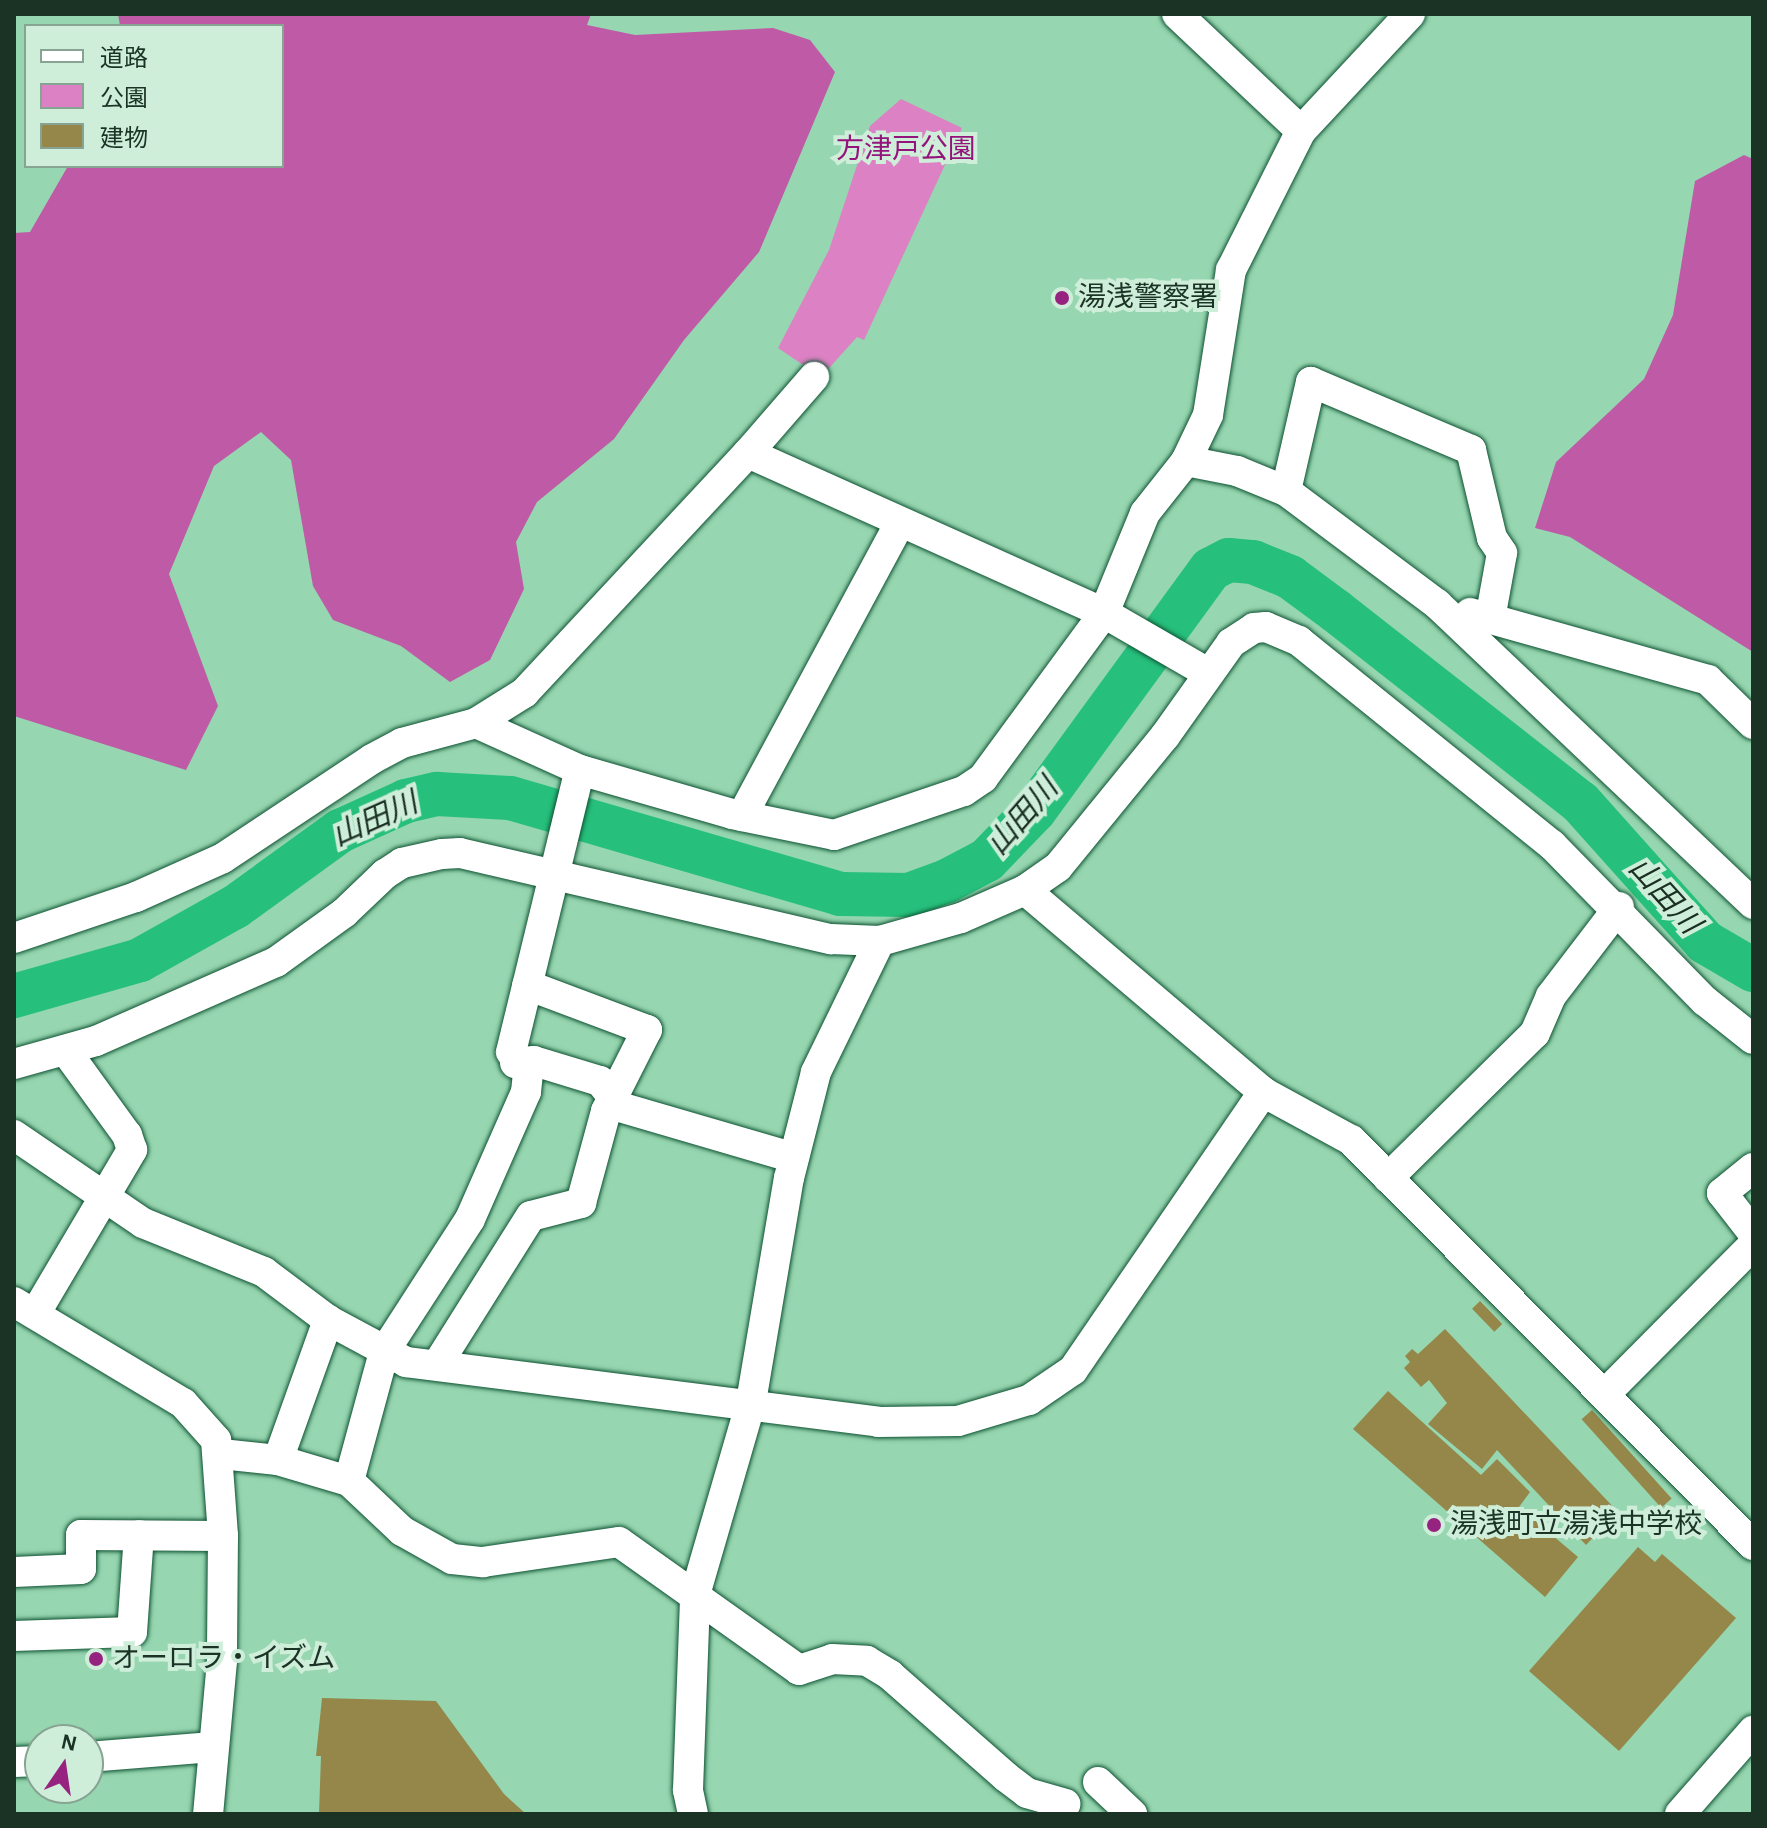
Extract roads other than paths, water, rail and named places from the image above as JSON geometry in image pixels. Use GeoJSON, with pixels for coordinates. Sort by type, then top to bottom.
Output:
{"type":"FeatureCollection","features":[{"type":"Feature","properties":{"kind":"street"},"geometry":{"type":"LineString","coordinates":[[1177,14],[1301,131]]}},
{"type":"Feature","properties":{"kind":"street"},"geometry":{"type":"LineString","coordinates":[[476,723],[578,776],[834,835],[964,791],[998,763],[1112,618],[1145,513],[1186,461],[1216,387],[1231,270],[1301,131],[1410,14]]}},
{"type":"Feature","properties":{"kind":"street"},"geometry":{"type":"LineString","coordinates":[[14,938],[136,897],[223,858],[382,754],[476,723],[524,693],[748,453],[814,377]]}},
{"type":"Feature","properties":{"kind":"street"},"geometry":{"type":"LineString","coordinates":[[1286,491],[1311,382],[1471,450],[1492,538],[1502,553],[1490,619]]}},
{"type":"Feature","properties":{"kind":"street"},"geometry":{"type":"LineString","coordinates":[[748,453],[1112,618],[1198,668]]}},
{"type":"Feature","properties":{"kind":"street"},"geometry":{"type":"LineString","coordinates":[[1186,461],[1237,471],[1286,491],[1437,604],[1753,904]]}},
{"type":"Feature","properties":{"kind":"street"},"geometry":{"type":"LineString","coordinates":[[742,816],[824,655],[900,523]]}},
{"type":"Feature","properties":{"kind":"street"},"geometry":{"type":"LineString","coordinates":[[1437,604],[1708,680],[1753,724]]}},
{"type":"Feature","properties":{"kind":"street"},"geometry":{"type":"LineString","coordinates":[[14,1064],[66,1051],[276,962],[402,863],[460,853],[554,872],[831,939],[880,941],[961,918],[1025,890],[1058,867],[1165,736],[1198,668],[1240,635],[1254,628],[1282,630],[1552,845],[1619,907],[1705,1001],[1753,1039]]}},
{"type":"Feature","properties":{"kind":"street"},"geometry":{"type":"LineString","coordinates":[[349,1481],[384,1352],[485,1191],[528,1083],[528,1072],[515,1063],[511,1052],[578,776]]}},
{"type":"Feature","properties":{"kind":"street"},"geometry":{"type":"LineString","coordinates":[[1025,890],[1263,1092],[1351,1140],[1606,1393],[1753,1545]]}},
{"type":"Feature","properties":{"kind":"street"},"geometry":{"type":"LineString","coordinates":[[1388,1178],[1535,1033],[1551,996],[1619,907]]}},
{"type":"Feature","properties":{"kind":"street"},"geometry":{"type":"LineString","coordinates":[[693,1814],[688,1790],[695,1595],[751,1402],[794,1158],[816,1072],[880,941]]}},
{"type":"Feature","properties":{"kind":"street"},"geometry":{"type":"LineString","coordinates":[[485,1191],[531,1216],[581,1203],[612,1100],[647,1030],[527,985]]}},
{"type":"Feature","properties":{"kind":"street"},"geometry":{"type":"LineString","coordinates":[[66,1051],[132,1142],[130,1159],[105,1201],[25,1308],[183,1403],[216,1440],[221,1454],[222,1661],[208,1814]]}},
{"type":"Feature","properties":{"kind":"street"},"geometry":{"type":"LineString","coordinates":[[515,1063],[534,1061],[600,1081],[620,1107],[794,1158]]}},
{"type":"Feature","properties":{"kind":"street"},"geometry":{"type":"LineString","coordinates":[[14,1135],[105,1201],[143,1223],[264,1272],[328,1320],[406,1362],[751,1402],[878,1422],[944,1421],[1029,1400],[1073,1370],[1263,1092]]}},
{"type":"Feature","properties":{"kind":"street"},"geometry":{"type":"LineString","coordinates":[[1753,1168],[1722,1193],[1753,1233]]}},
{"type":"Feature","properties":{"kind":"street"},"geometry":{"type":"LineString","coordinates":[[437,1365],[531,1216]]}},
{"type":"Feature","properties":{"kind":"street"},"geometry":{"type":"LineString","coordinates":[[1606,1393],[1753,1245]]}},
{"type":"Feature","properties":{"kind":"street"},"geometry":{"type":"LineString","coordinates":[[278,1460],[328,1320]]}},
{"type":"Feature","properties":{"kind":"street"},"geometry":{"type":"LineString","coordinates":[[221,1454],[278,1460],[349,1481],[402,1531],[452,1559],[483,1562],[619,1542],[799,1670],[832,1659],[867,1661],[890,1675],[1027,1793],[1065,1804]]}},
{"type":"Feature","properties":{"kind":"street"},"geometry":{"type":"LineString","coordinates":[[14,1572],[81,1569],[81,1535],[223,1536]]}},
{"type":"Feature","properties":{"kind":"street"},"geometry":{"type":"LineString","coordinates":[[14,1636],[132,1632],[139,1535]]}},
{"type":"Feature","properties":{"kind":"street"},"geometry":{"type":"LineString","coordinates":[[1680,1814],[1753,1731]]}},
{"type":"Feature","properties":{"kind":"street"},"geometry":{"type":"LineString","coordinates":[[104,1756],[213,1747]]}},
{"type":"Feature","properties":{"kind":"street"},"geometry":{"type":"LineString","coordinates":[[1098,1782],[1132,1814]]}},
{"type":"Feature","properties":{"kind":"waterway","name":"山田川"},"geometry":{"type":"LineString","coordinates":[[14,996],[140,960],[235,907],[340,831],[406,801],[437,794],[510,798],[840,894],[909,895],[947,881],[987,860],[1035,810],[1211,569],[1229,560],[1253,562],[1290,577],[1336,611],[1580,802],[1705,942],[1753,970]]}},
{"type":"Feature","properties":{"kind":"place","name":"湯浅警察署"},"geometry":{"type":"Point","coordinates":[1062,298]}},
{"type":"Feature","properties":{"kind":"place","name":"湯浅町立湯浅中学校"},"geometry":{"type":"Point","coordinates":[1434,1525]}},
{"type":"Feature","properties":{"kind":"place","name":"オーロラ・イズム"},"geometry":{"type":"Point","coordinates":[96,1659]}},
{"type":"Feature","properties":{"kind":"park label","name":"方津戸公園"},"geometry":{"type":"Point","coordinates":[906,150]}}]}
